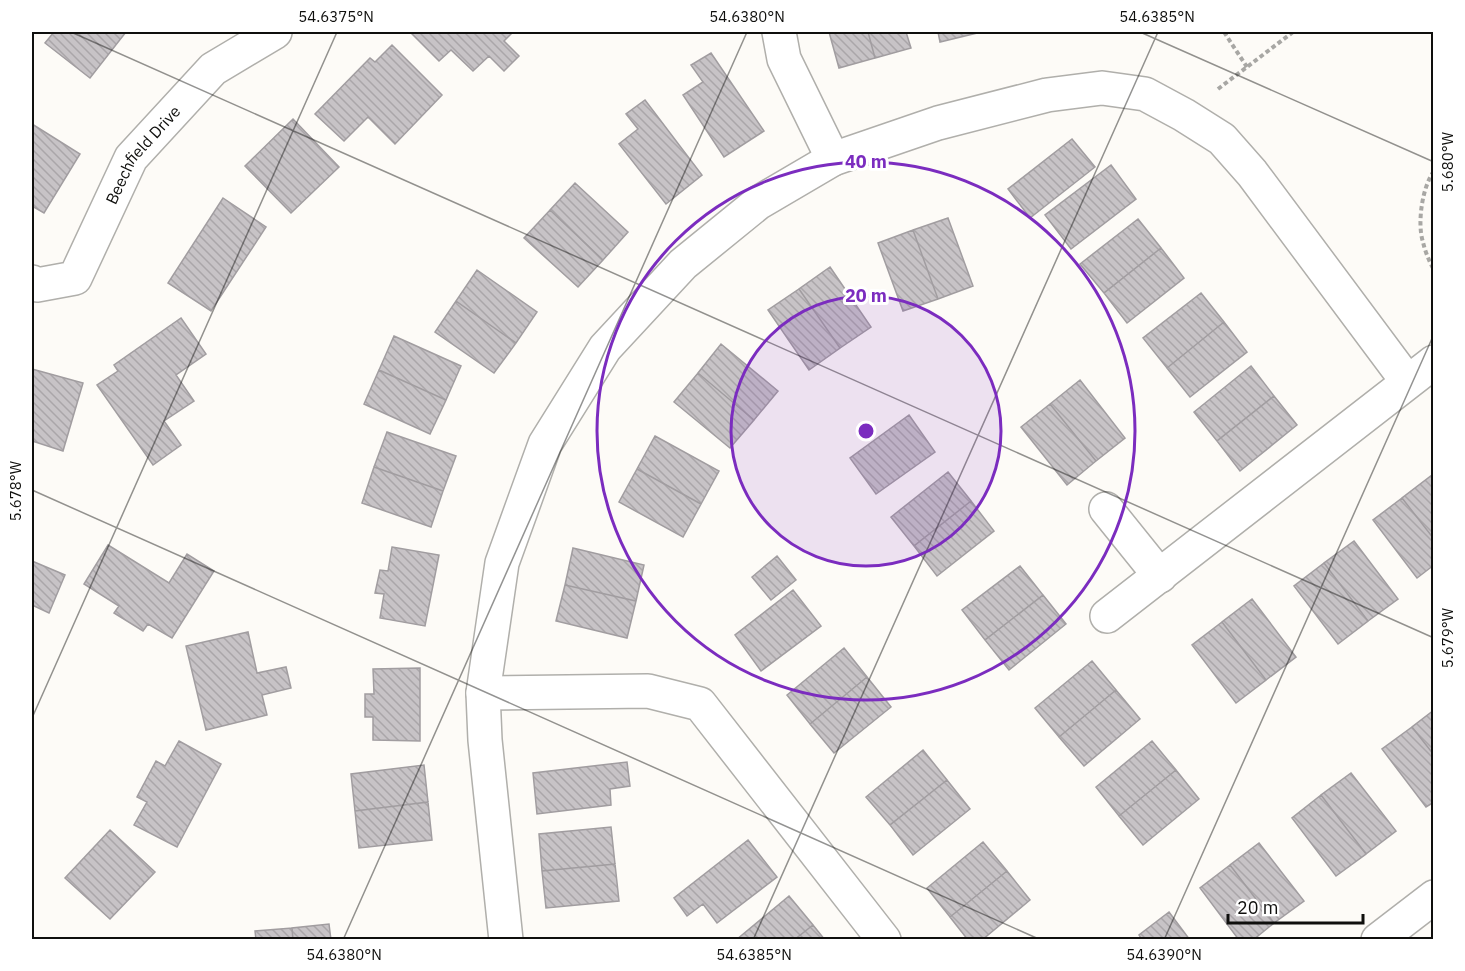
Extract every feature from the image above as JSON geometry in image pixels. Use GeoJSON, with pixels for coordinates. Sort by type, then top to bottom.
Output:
{"type":"FeatureCollection","features":[{"type":"Feature","properties":{"kind":"street","name":"Beechfield Drive"},"geometry":{"type":"LineString","coordinates":[[32,282],[37,285],[75,278],[131,158],[213,69],[275,32]]}},
{"type":"Feature","properties":{"kind":"street"},"geometry":{"type":"LineString","coordinates":[[779,32],[784,58],[833,159]]}},
{"type":"Feature","properties":{"kind":"street"},"geometry":{"type":"LineString","coordinates":[[506,939],[485,740],[483,693],[502,563],[545,444],[605,348],[683,264],[758,203],[833,159],[938,123],[1047,95],[1102,88],[1145,94],[1185,115],[1222,139],[1252,173],[1407,381]]}},
{"type":"Feature","properties":{"kind":"street"},"geometry":{"type":"LineString","coordinates":[[1107,616],[1434,362]]}},
{"type":"Feature","properties":{"kind":"street"},"geometry":{"type":"LineString","coordinates":[[1106,509],[1160,576]]}},
{"type":"Feature","properties":{"kind":"street"},"geometry":{"type":"LineString","coordinates":[[483,693],[648,691],[700,704],[884,939]]}},
{"type":"Feature","properties":{"kind":"street"},"geometry":{"type":"LineString","coordinates":[[1378,939],[1430,907]]}},
{"type":"Feature","properties":{"kind":"path"},"geometry":{"type":"LineString","coordinates":[[1224,32],[1247,67]]}},
{"type":"Feature","properties":{"kind":"path"},"geometry":{"type":"LineString","coordinates":[[1185,115],[1293,32]]}},
{"type":"Feature","properties":{"kind":"path"},"geometry":{"type":"LineString","coordinates":[[1434,171],[1428,179],[1421,211],[1422,240],[1434,270]]}},
{"type":"Feature","properties":{"kind":"building"},"geometry":{"type":"Polygon","coordinates":[[[54,32],[126,32],[90,78],[45,43],[54,32]]]}},
{"type":"Feature","properties":{"kind":"building"},"geometry":{"type":"Polygon","coordinates":[[[513,32],[504,41],[519,56],[504,71],[489,56],[473,71],[451,50],[439,61],[411,33],[513,32]]]}},
{"type":"Feature","properties":{"kind":"building"},"geometry":{"type":"Polygon","coordinates":[[[829,32],[868,32],[875,58],[839,68],[829,32]]]}},
{"type":"Feature","properties":{"kind":"building"},"geometry":{"type":"Polygon","coordinates":[[[868,32],[906,32],[911,48],[875,58],[868,32]]]}},
{"type":"Feature","properties":{"kind":"building"},"geometry":{"type":"Polygon","coordinates":[[[938,32],[976,32],[977,33],[940,42],[938,32]]]}},
{"type":"Feature","properties":{"kind":"building"},"geometry":{"type":"Polygon","coordinates":[[[392,45],[442,95],[395,144],[368,117],[344,141],[315,114],[370,58],[375,62],[392,45]]]}},
{"type":"Feature","properties":{"kind":"building"},"geometry":{"type":"Polygon","coordinates":[[[711,53],[764,131],[724,157],[683,95],[703,82],[691,65],[711,53]]]}},
{"type":"Feature","properties":{"kind":"building"},"geometry":{"type":"Polygon","coordinates":[[[645,100],[702,175],[666,204],[619,144],[638,129],[626,114],[645,100]]]}},
{"type":"Feature","properties":{"kind":"building"},"geometry":{"type":"Polygon","coordinates":[[[293,119],[339,167],[291,213],[245,166],[293,119]]]}},
{"type":"Feature","properties":{"kind":"building"},"geometry":{"type":"Polygon","coordinates":[[[32,124],[80,154],[44,213],[32,206],[32,124]]]}},
{"type":"Feature","properties":{"kind":"building"},"geometry":{"type":"Polygon","coordinates":[[[1072,139],[1095,167],[1030,218],[1008,189],[1072,139]]]}},
{"type":"Feature","properties":{"kind":"building"},"geometry":{"type":"Polygon","coordinates":[[[1111,165],[1136,199],[1071,249],[1045,215],[1111,165]]]}},
{"type":"Feature","properties":{"kind":"building"},"geometry":{"type":"Polygon","coordinates":[[[575,183],[628,232],[603,260],[550,210],[575,183]]]}},
{"type":"Feature","properties":{"kind":"building"},"geometry":{"type":"Polygon","coordinates":[[[223,198],[266,227],[211,311],[168,283],[223,198]]]}},
{"type":"Feature","properties":{"kind":"building"},"geometry":{"type":"Polygon","coordinates":[[[550,210],[603,260],[578,287],[524,238],[550,210]]]}},
{"type":"Feature","properties":{"kind":"building"},"geometry":{"type":"Polygon","coordinates":[[[948,218],[973,286],[938,299],[913,230],[948,218]]]}},
{"type":"Feature","properties":{"kind":"building"},"geometry":{"type":"Polygon","coordinates":[[[1138,219],[1161,248],[1104,293],[1080,264],[1138,219]]]}},
{"type":"Feature","properties":{"kind":"building"},"geometry":{"type":"Polygon","coordinates":[[[913,230],[938,299],[903,311],[878,243],[913,230]]]}},
{"type":"Feature","properties":{"kind":"building"},"geometry":{"type":"Polygon","coordinates":[[[1161,248],[1184,278],[1127,323],[1104,293],[1161,248]]]}},
{"type":"Feature","properties":{"kind":"building"},"geometry":{"type":"Polygon","coordinates":[[[830,267],[871,327],[840,348],[799,289],[830,267]]]}},
{"type":"Feature","properties":{"kind":"building"},"geometry":{"type":"Polygon","coordinates":[[[477,270],[537,312],[516,343],[456,301],[477,270]]]}},
{"type":"Feature","properties":{"kind":"building"},"geometry":{"type":"Polygon","coordinates":[[[799,289],[840,348],[809,370],[768,310],[799,289]]]}},
{"type":"Feature","properties":{"kind":"building"},"geometry":{"type":"Polygon","coordinates":[[[1201,293],[1224,322],[1167,368],[1143,338],[1201,293]]]}},
{"type":"Feature","properties":{"kind":"building"},"geometry":{"type":"Polygon","coordinates":[[[456,301],[516,343],[494,373],[435,332],[456,301]]]}},
{"type":"Feature","properties":{"kind":"building"},"geometry":{"type":"Polygon","coordinates":[[[181,318],[206,354],[176,375],[194,401],[164,421],[181,445],[153,465],[97,385],[118,371],[114,365],[181,318]]]}},
{"type":"Feature","properties":{"kind":"building"},"geometry":{"type":"Polygon","coordinates":[[[1224,322],[1247,352],[1190,397],[1167,368],[1224,322]]]}},
{"type":"Feature","properties":{"kind":"building"},"geometry":{"type":"Polygon","coordinates":[[[394,336],[461,366],[446,400],[379,370],[394,336]]]}},
{"type":"Feature","properties":{"kind":"building"},"geometry":{"type":"Polygon","coordinates":[[[721,344],[778,391],[754,420],[698,373],[721,344]]]}},
{"type":"Feature","properties":{"kind":"building"},"geometry":{"type":"Polygon","coordinates":[[[1251,366],[1274,396],[1217,441],[1194,412],[1251,366]]]}},
{"type":"Feature","properties":{"kind":"building"},"geometry":{"type":"Polygon","coordinates":[[[32,369],[83,383],[63,451],[32,441],[32,369]]]}},
{"type":"Feature","properties":{"kind":"building"},"geometry":{"type":"Polygon","coordinates":[[[379,370],[446,400],[430,434],[364,404],[379,370]]]}},
{"type":"Feature","properties":{"kind":"building"},"geometry":{"type":"Polygon","coordinates":[[[698,373],[754,420],[730,448],[674,402],[698,373]]]}},
{"type":"Feature","properties":{"kind":"building"},"geometry":{"type":"Polygon","coordinates":[[[1080,380],[1125,438],[1096,461],[1050,404],[1080,380]]]}},
{"type":"Feature","properties":{"kind":"building"},"geometry":{"type":"Polygon","coordinates":[[[1274,396],[1297,425],[1240,471],[1217,441],[1274,396]]]}},
{"type":"Feature","properties":{"kind":"building"},"geometry":{"type":"Polygon","coordinates":[[[1050,404],[1096,461],[1067,485],[1021,427],[1050,404]]]}},
{"type":"Feature","properties":{"kind":"building"},"geometry":{"type":"Polygon","coordinates":[[[909,415],[935,452],[876,494],[850,458],[909,415]]]}},
{"type":"Feature","properties":{"kind":"building"},"geometry":{"type":"Polygon","coordinates":[[[387,432],[456,456],[443,491],[374,467],[387,432]]]}},
{"type":"Feature","properties":{"kind":"building"},"geometry":{"type":"Polygon","coordinates":[[[655,436],[719,471],[701,504],[637,469],[655,436]]]}},
{"type":"Feature","properties":{"kind":"building"},"geometry":{"type":"Polygon","coordinates":[[[374,467],[443,491],[431,527],[362,503],[374,467]]]}},
{"type":"Feature","properties":{"kind":"building"},"geometry":{"type":"Polygon","coordinates":[[[637,469],[701,504],[683,537],[619,502],[637,469]]]}},
{"type":"Feature","properties":{"kind":"building"},"geometry":{"type":"Polygon","coordinates":[[[948,472],[971,501],[914,546],[891,517],[948,472]]]}},
{"type":"Feature","properties":{"kind":"building"},"geometry":{"type":"Polygon","coordinates":[[[1432,475],[1434,477],[1434,539],[1402,498],[1432,475]]]}},
{"type":"Feature","properties":{"kind":"building"},"geometry":{"type":"Polygon","coordinates":[[[1402,498],[1434,539],[1434,565],[1417,578],[1373,520],[1402,498]]]}},
{"type":"Feature","properties":{"kind":"building"},"geometry":{"type":"Polygon","coordinates":[[[971,501],[994,531],[937,576],[914,546],[971,501]]]}},
{"type":"Feature","properties":{"kind":"building"},"geometry":{"type":"Polygon","coordinates":[[[1354,541],[1398,599],[1368,621],[1324,563],[1354,541]]]}},
{"type":"Feature","properties":{"kind":"building"},"geometry":{"type":"Polygon","coordinates":[[[108,545],[169,583],[187,554],[214,571],[172,638],[148,624],[143,631],[114,613],[119,606],[84,584],[108,545]]]}},
{"type":"Feature","properties":{"kind":"building"},"geometry":{"type":"Polygon","coordinates":[[[392,547],[439,555],[425,626],[380,618],[384,594],[375,593],[380,570],[388,571],[392,547]]]}},
{"type":"Feature","properties":{"kind":"building"},"geometry":{"type":"Polygon","coordinates":[[[573,548],[644,565],[636,601],[565,585],[573,548]]]}},
{"type":"Feature","properties":{"kind":"building"},"geometry":{"type":"Polygon","coordinates":[[[777,556],[796,580],[771,600],[752,577],[777,556]]]}},
{"type":"Feature","properties":{"kind":"building"},"geometry":{"type":"Polygon","coordinates":[[[32,561],[65,575],[49,613],[32,605],[32,561]]]}},
{"type":"Feature","properties":{"kind":"building"},"geometry":{"type":"Polygon","coordinates":[[[1324,563],[1368,621],[1338,644],[1294,586],[1324,563]]]}},
{"type":"Feature","properties":{"kind":"building"},"geometry":{"type":"Polygon","coordinates":[[[1020,566],[1043,595],[985,640],[962,610],[1020,566]]]}},
{"type":"Feature","properties":{"kind":"building"},"geometry":{"type":"Polygon","coordinates":[[[565,585],[636,601],[627,638],[556,621],[565,585]]]}},
{"type":"Feature","properties":{"kind":"building"},"geometry":{"type":"Polygon","coordinates":[[[793,590],[821,626],[761,671],[735,635],[793,590]]]}},
{"type":"Feature","properties":{"kind":"building"},"geometry":{"type":"Polygon","coordinates":[[[1043,595],[1066,624],[1009,670],[985,640],[1043,595]]]}},
{"type":"Feature","properties":{"kind":"building"},"geometry":{"type":"Polygon","coordinates":[[[1252,599],[1296,657],[1266,680],[1222,622],[1252,599]]]}},
{"type":"Feature","properties":{"kind":"building"},"geometry":{"type":"Polygon","coordinates":[[[1222,622],[1266,680],[1236,703],[1192,645],[1222,622]]]}},
{"type":"Feature","properties":{"kind":"building"},"geometry":{"type":"Polygon","coordinates":[[[248,632],[257,673],[286,667],[291,688],[262,695],[267,715],[206,730],[186,646],[248,632]]]}},
{"type":"Feature","properties":{"kind":"building"},"geometry":{"type":"Polygon","coordinates":[[[844,648],[867,677],[810,724],[787,695],[844,648]]]}},
{"type":"Feature","properties":{"kind":"building"},"geometry":{"type":"Polygon","coordinates":[[[1092,661],[1116,690],[1059,737],[1035,708],[1092,661]]]}},
{"type":"Feature","properties":{"kind":"building"},"geometry":{"type":"Polygon","coordinates":[[[420,668],[420,741],[373,740],[373,717],[365,717],[365,694],[374,694],[373,669],[420,668]]]}},
{"type":"Feature","properties":{"kind":"building"},"geometry":{"type":"Polygon","coordinates":[[[867,677],[891,707],[834,753],[810,724],[867,677]]]}},
{"type":"Feature","properties":{"kind":"building"},"geometry":{"type":"Polygon","coordinates":[[[1116,690],[1140,719],[1084,766],[1059,737],[1116,690]]]}},
{"type":"Feature","properties":{"kind":"building"},"geometry":{"type":"Polygon","coordinates":[[[1434,710],[1434,755],[1412,727],[1434,710]]]}},
{"type":"Feature","properties":{"kind":"building"},"geometry":{"type":"Polygon","coordinates":[[[1412,727],[1434,755],[1434,802],[1426,807],[1382,749],[1412,727]]]}},
{"type":"Feature","properties":{"kind":"building"},"geometry":{"type":"Polygon","coordinates":[[[179,741],[221,764],[177,847],[134,825],[147,802],[137,797],[156,761],[165,766],[179,741]]]}},
{"type":"Feature","properties":{"kind":"building"},"geometry":{"type":"Polygon","coordinates":[[[1152,741],[1176,770],[1119,816],[1096,787],[1152,741]]]}},
{"type":"Feature","properties":{"kind":"building"},"geometry":{"type":"Polygon","coordinates":[[[923,750],[947,780],[890,825],[866,797],[923,750]]]}},
{"type":"Feature","properties":{"kind":"building"},"geometry":{"type":"Polygon","coordinates":[[[627,762],[630,786],[610,789],[611,805],[537,814],[533,773],[627,762]]]}},
{"type":"Feature","properties":{"kind":"building"},"geometry":{"type":"Polygon","coordinates":[[[424,765],[428,802],[355,811],[351,774],[424,765]]]}},
{"type":"Feature","properties":{"kind":"building"},"geometry":{"type":"Polygon","coordinates":[[[1176,770],[1199,799],[1143,845],[1119,816],[1176,770]]]}},
{"type":"Feature","properties":{"kind":"building"},"geometry":{"type":"Polygon","coordinates":[[[1351,773],[1396,831],[1366,854],[1321,795],[1351,773]]]}},
{"type":"Feature","properties":{"kind":"building"},"geometry":{"type":"Polygon","coordinates":[[[947,780],[970,809],[913,855],[890,825],[947,780]]]}},
{"type":"Feature","properties":{"kind":"building"},"geometry":{"type":"Polygon","coordinates":[[[1321,795],[1366,854],[1336,876],[1292,818],[1321,795]]]}},
{"type":"Feature","properties":{"kind":"building"},"geometry":{"type":"Polygon","coordinates":[[[428,802],[432,840],[359,848],[355,811],[428,802]]]}},
{"type":"Feature","properties":{"kind":"building"},"geometry":{"type":"Polygon","coordinates":[[[611,827],[615,864],[542,871],[539,834],[611,827]]]}},
{"type":"Feature","properties":{"kind":"building"},"geometry":{"type":"Polygon","coordinates":[[[110,830],[155,872],[110,919],[65,878],[110,830]]]}},
{"type":"Feature","properties":{"kind":"building"},"geometry":{"type":"Polygon","coordinates":[[[748,840],[777,877],[717,923],[703,904],[687,916],[674,898],[748,840]]]}},
{"type":"Feature","properties":{"kind":"building"},"geometry":{"type":"Polygon","coordinates":[[[983,842],[1007,871],[950,917],[927,888],[983,842]]]}},
{"type":"Feature","properties":{"kind":"building"},"geometry":{"type":"Polygon","coordinates":[[[1259,843],[1304,901],[1274,923],[1230,865],[1259,843]]]}},
{"type":"Feature","properties":{"kind":"building"},"geometry":{"type":"Polygon","coordinates":[[[615,864],[619,901],[546,908],[542,871],[615,864]]]}},
{"type":"Feature","properties":{"kind":"building"},"geometry":{"type":"Polygon","coordinates":[[[1230,865],[1274,923],[1253,940],[1239,940],[1200,888],[1230,865]]]}},
{"type":"Feature","properties":{"kind":"building"},"geometry":{"type":"Polygon","coordinates":[[[1007,871],[1030,900],[982,940],[968,940],[950,917],[1007,871]]]}},
{"type":"Feature","properties":{"kind":"building"},"geometry":{"type":"Polygon","coordinates":[[[789,896],[813,925],[794,940],[736,940],[789,896]]]}},
{"type":"Feature","properties":{"kind":"building"},"geometry":{"type":"Polygon","coordinates":[[[1169,912],[1190,940],[1142,940],[1139,935],[1169,912]]]}},
{"type":"Feature","properties":{"kind":"building"},"geometry":{"type":"Polygon","coordinates":[[[329,924],[331,940],[293,940],[292,928],[329,924]]]}},
{"type":"Feature","properties":{"kind":"building"},"geometry":{"type":"Polygon","coordinates":[[[813,925],[825,940],[794,940],[813,925]]]}},
{"type":"Feature","properties":{"kind":"building"},"geometry":{"type":"Polygon","coordinates":[[[292,928],[293,940],[256,940],[255,931],[292,928]]]}}]}
